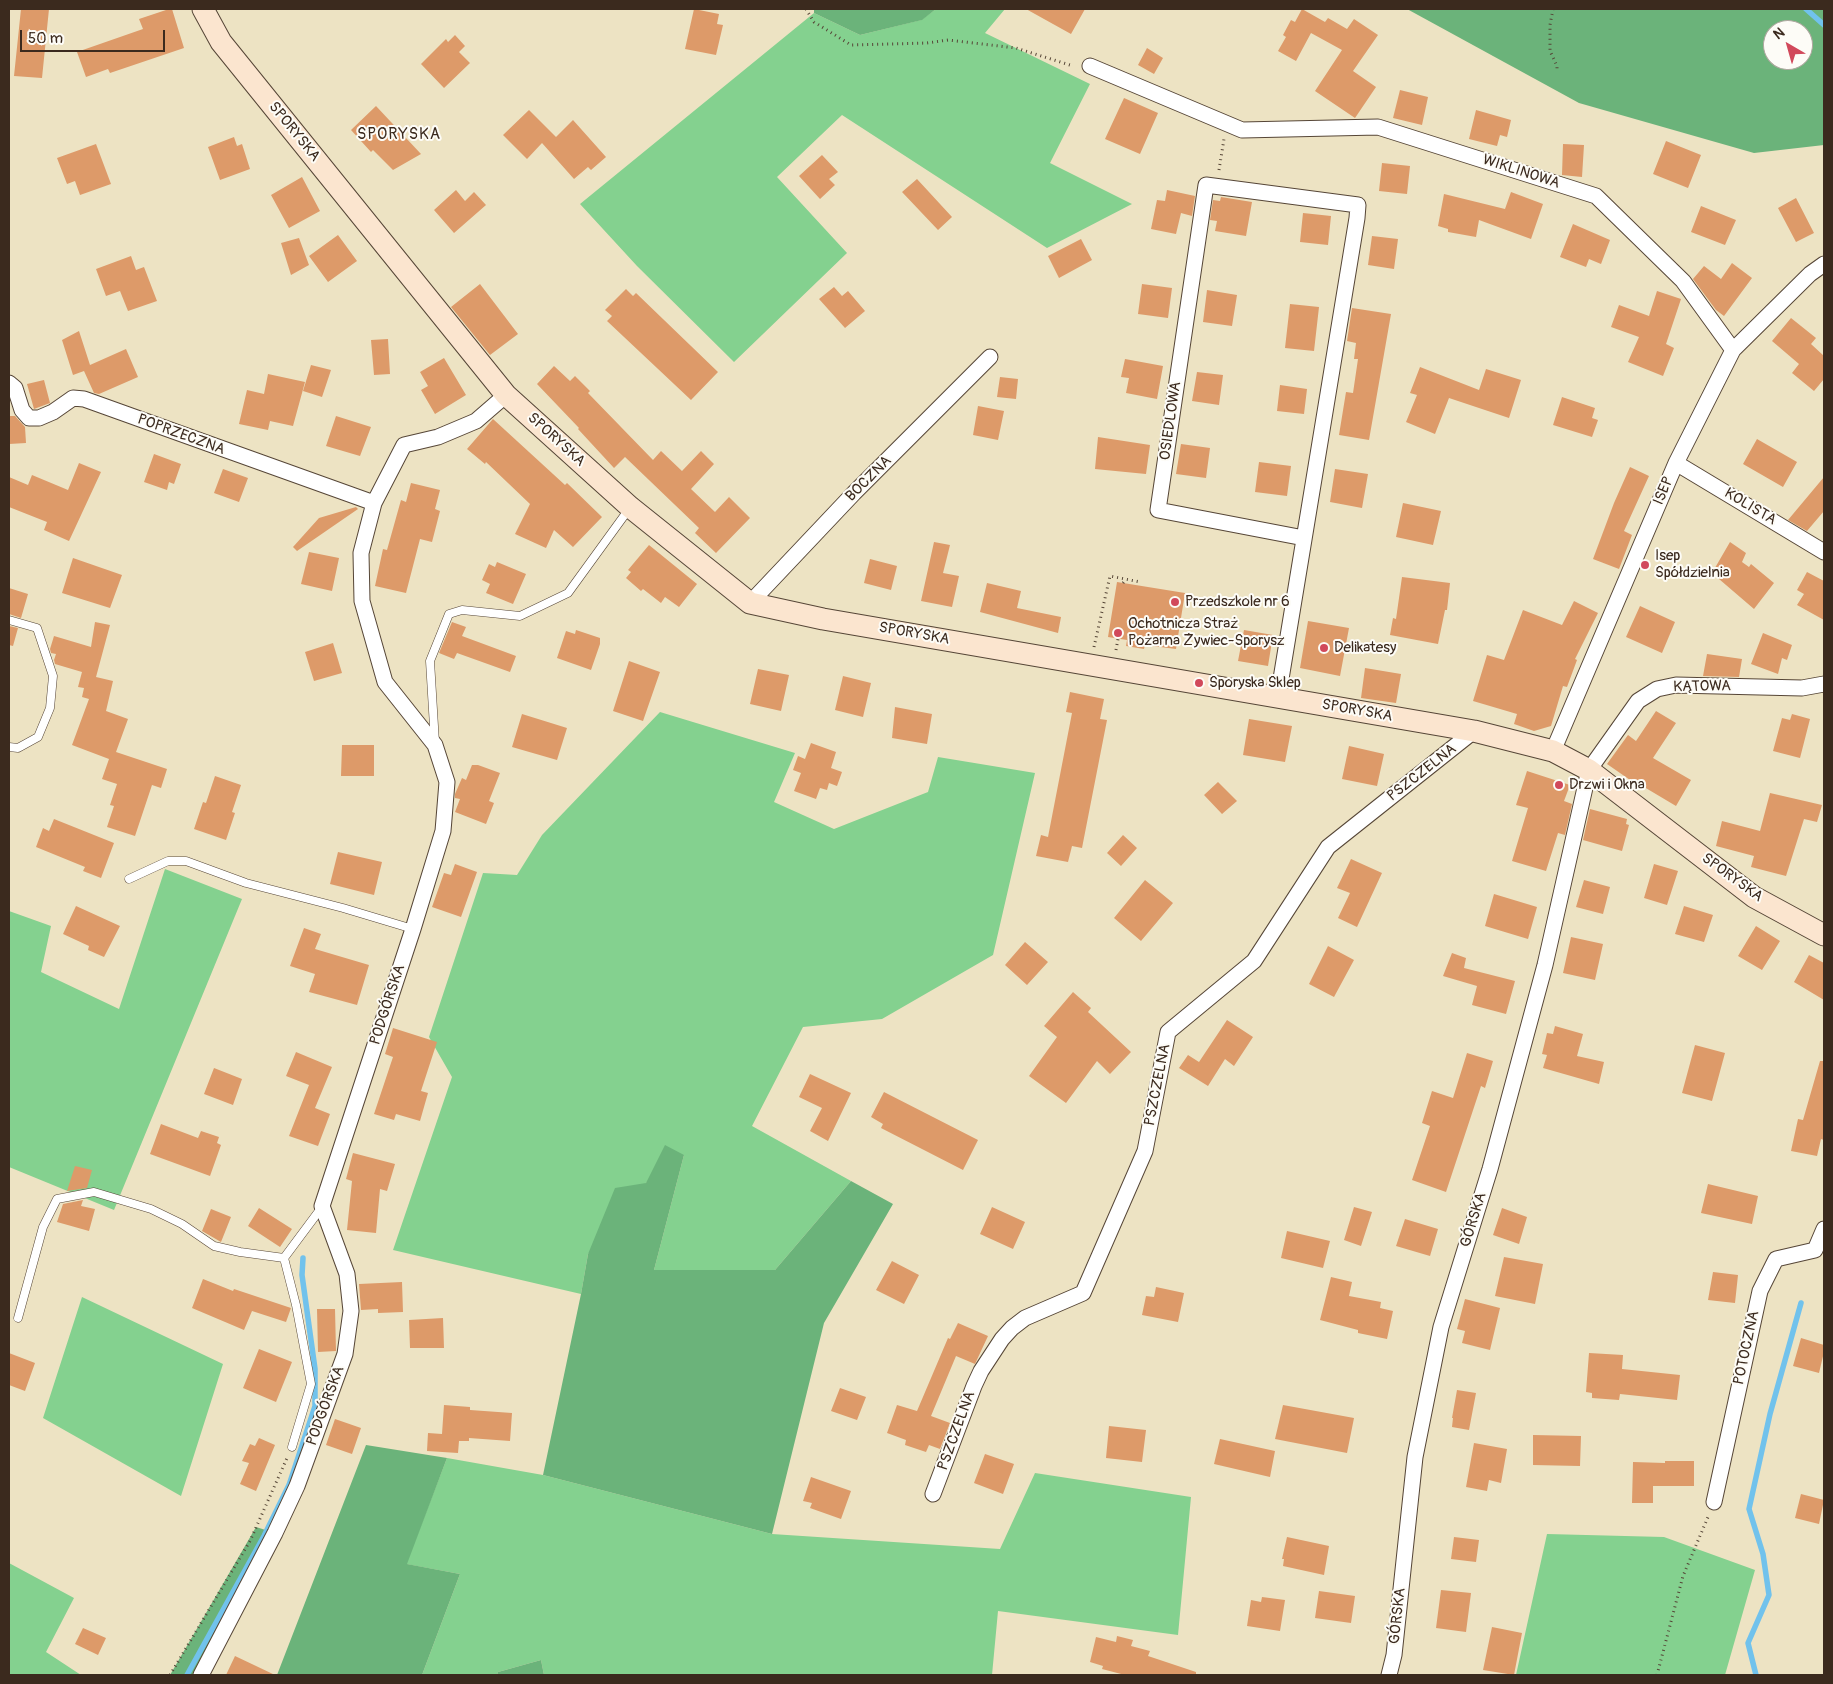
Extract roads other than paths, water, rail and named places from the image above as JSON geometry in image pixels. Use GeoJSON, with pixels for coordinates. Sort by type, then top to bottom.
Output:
{"type":"FeatureCollection","features":[{"type":"Feature","properties":{"kind":"street","name":"SPORYSKA"},"geometry":{"type":"LineString","coordinates":[[203,9],[221,42],[506,395],[630,507],[750,603],[823,619],[1474,731],[1553,751],[1589,770],[1754,897],[1824,935]]}},
{"type":"Feature","properties":{"kind":"street","name":"WIKLINOWA"},"geometry":{"type":"LineString","coordinates":[[1090,66],[1242,130],[1378,127],[1596,196],[1683,281],[1733,350]]}},
{"type":"Feature","properties":{"kind":"street","name":"OSIEDLOWA"},"geometry":{"type":"LineString","coordinates":[[1206,185],[1358,206],[1304,538],[1158,510],[1206,185]]}},
{"type":"Feature","properties":{"kind":"street","name":"ISEP"},"geometry":{"type":"LineString","coordinates":[[1553,751],[1676,463],[1733,350],[1810,274],[1824,264]]}},
{"type":"Feature","properties":{"kind":"street","name":"BOCZNA"},"geometry":{"type":"LineString","coordinates":[[750,603],[854,494],[990,357]]}},
{"type":"Feature","properties":{"kind":"street","name":"POPRZECZNA"},"geometry":{"type":"LineString","coordinates":[[9,382],[15,388],[22,410],[29,418],[39,418],[53,412],[73,398],[84,399],[374,503]]}},
{"type":"Feature","properties":{"kind":"street","name":"PODGÓRSKA"},"geometry":{"type":"LineString","coordinates":[[200,1675],[275,1533],[297,1486],[345,1354],[351,1311],[347,1274],[322,1206],[413,929],[443,831],[447,782],[436,745],[386,682],[362,602],[361,552],[374,503],[404,445],[438,437],[476,421],[506,395]]}},
{"type":"Feature","properties":{"kind":"street","name":"KOLISTA"},"geometry":{"type":"LineString","coordinates":[[1676,463],[1824,552]]}},
{"type":"Feature","properties":{"kind":"street"},"geometry":{"type":"LineString","coordinates":[[1278,697],[1304,538]]}},
{"type":"Feature","properties":{"kind":"street","name":"KĄTOWA"},"geometry":{"type":"LineString","coordinates":[[1589,770],[1638,700],[1657,689],[1676,685],[1802,688],[1824,684]]}},
{"type":"Feature","properties":{"kind":"street","name":"PSZCZELNA"},"geometry":{"type":"LineString","coordinates":[[933,1494],[974,1386],[981,1371],[1002,1339],[1025,1318],[1082,1293],[1146,1151],[1168,1032],[1254,961],[1328,847],[1474,731]]}},
{"type":"Feature","properties":{"kind":"street","name":"GÓRSKA"},"geometry":{"type":"LineString","coordinates":[[1389,1675],[1394,1655],[1415,1457],[1441,1327],[1490,1169],[1545,965],[1589,770]]}},
{"type":"Feature","properties":{"kind":"street","name":"POTOCZNA"},"geometry":{"type":"LineString","coordinates":[[1714,1502],[1760,1291],[1776,1259],[1815,1250],[1824,1229]]}},
{"type":"Feature","properties":{"kind":"lane"},"geometry":{"type":"LineString","coordinates":[[436,745],[430,661],[449,614],[462,610],[520,616],[568,593],[630,507]]}},
{"type":"Feature","properties":{"kind":"lane"},"geometry":{"type":"LineString","coordinates":[[9,620],[37,628],[53,676],[50,708],[38,737],[18,748],[9,747]]}},
{"type":"Feature","properties":{"kind":"lane"},"geometry":{"type":"LineString","coordinates":[[129,878],[168,861],[186,860],[246,883],[343,908],[413,929]]}},
{"type":"Feature","properties":{"kind":"lane"},"geometry":{"type":"LineString","coordinates":[[18,1318],[43,1227],[57,1199],[94,1192],[151,1209],[182,1224],[214,1246],[240,1252],[284,1258]]}},
{"type":"Feature","properties":{"kind":"lane"},"geometry":{"type":"LineString","coordinates":[[284,1258],[322,1206]]}},
{"type":"Feature","properties":{"kind":"lane"},"geometry":{"type":"LineString","coordinates":[[284,1258],[296,1305],[311,1384],[292,1447]]}},
{"type":"Feature","properties":{"kind":"waterway"},"geometry":{"type":"LineString","coordinates":[[1806,9],[1824,25]]}},
{"type":"Feature","properties":{"kind":"waterway"},"geometry":{"type":"LineString","coordinates":[[187,1675],[264,1536],[289,1485],[315,1406],[315,1369],[302,1275],[303,1258]]}},
{"type":"Feature","properties":{"kind":"waterway"},"geometry":{"type":"LineString","coordinates":[[1756,1675],[1748,1643],[1769,1595],[1763,1554],[1749,1509],[1770,1414],[1801,1303]]}},
{"type":"Feature","properties":{"kind":"place","name":"Isep Spółdzielnia"},"geometry":{"type":"Point","coordinates":[1645,565]}},
{"type":"Feature","properties":{"kind":"place","name":"Przedszkole nr 6"},"geometry":{"type":"Point","coordinates":[1175,602]}},
{"type":"Feature","properties":{"kind":"place","name":"Ochotnicza Straż Pożarna Żywiec-Sporysz"},"geometry":{"type":"Point","coordinates":[1118,633]}},
{"type":"Feature","properties":{"kind":"place","name":"Delikatesy"},"geometry":{"type":"Point","coordinates":[1324,648]}},
{"type":"Feature","properties":{"kind":"place","name":"Sporyska Sklep"},"geometry":{"type":"Point","coordinates":[1199,683]}},
{"type":"Feature","properties":{"kind":"place","name":"Drzwi i Okna"},"geometry":{"type":"Point","coordinates":[1559,785]}},
{"type":"Feature","properties":{"kind":"district","name":"SPORYSKA"},"geometry":{"type":"Point","coordinates":[399,135]}}]}
